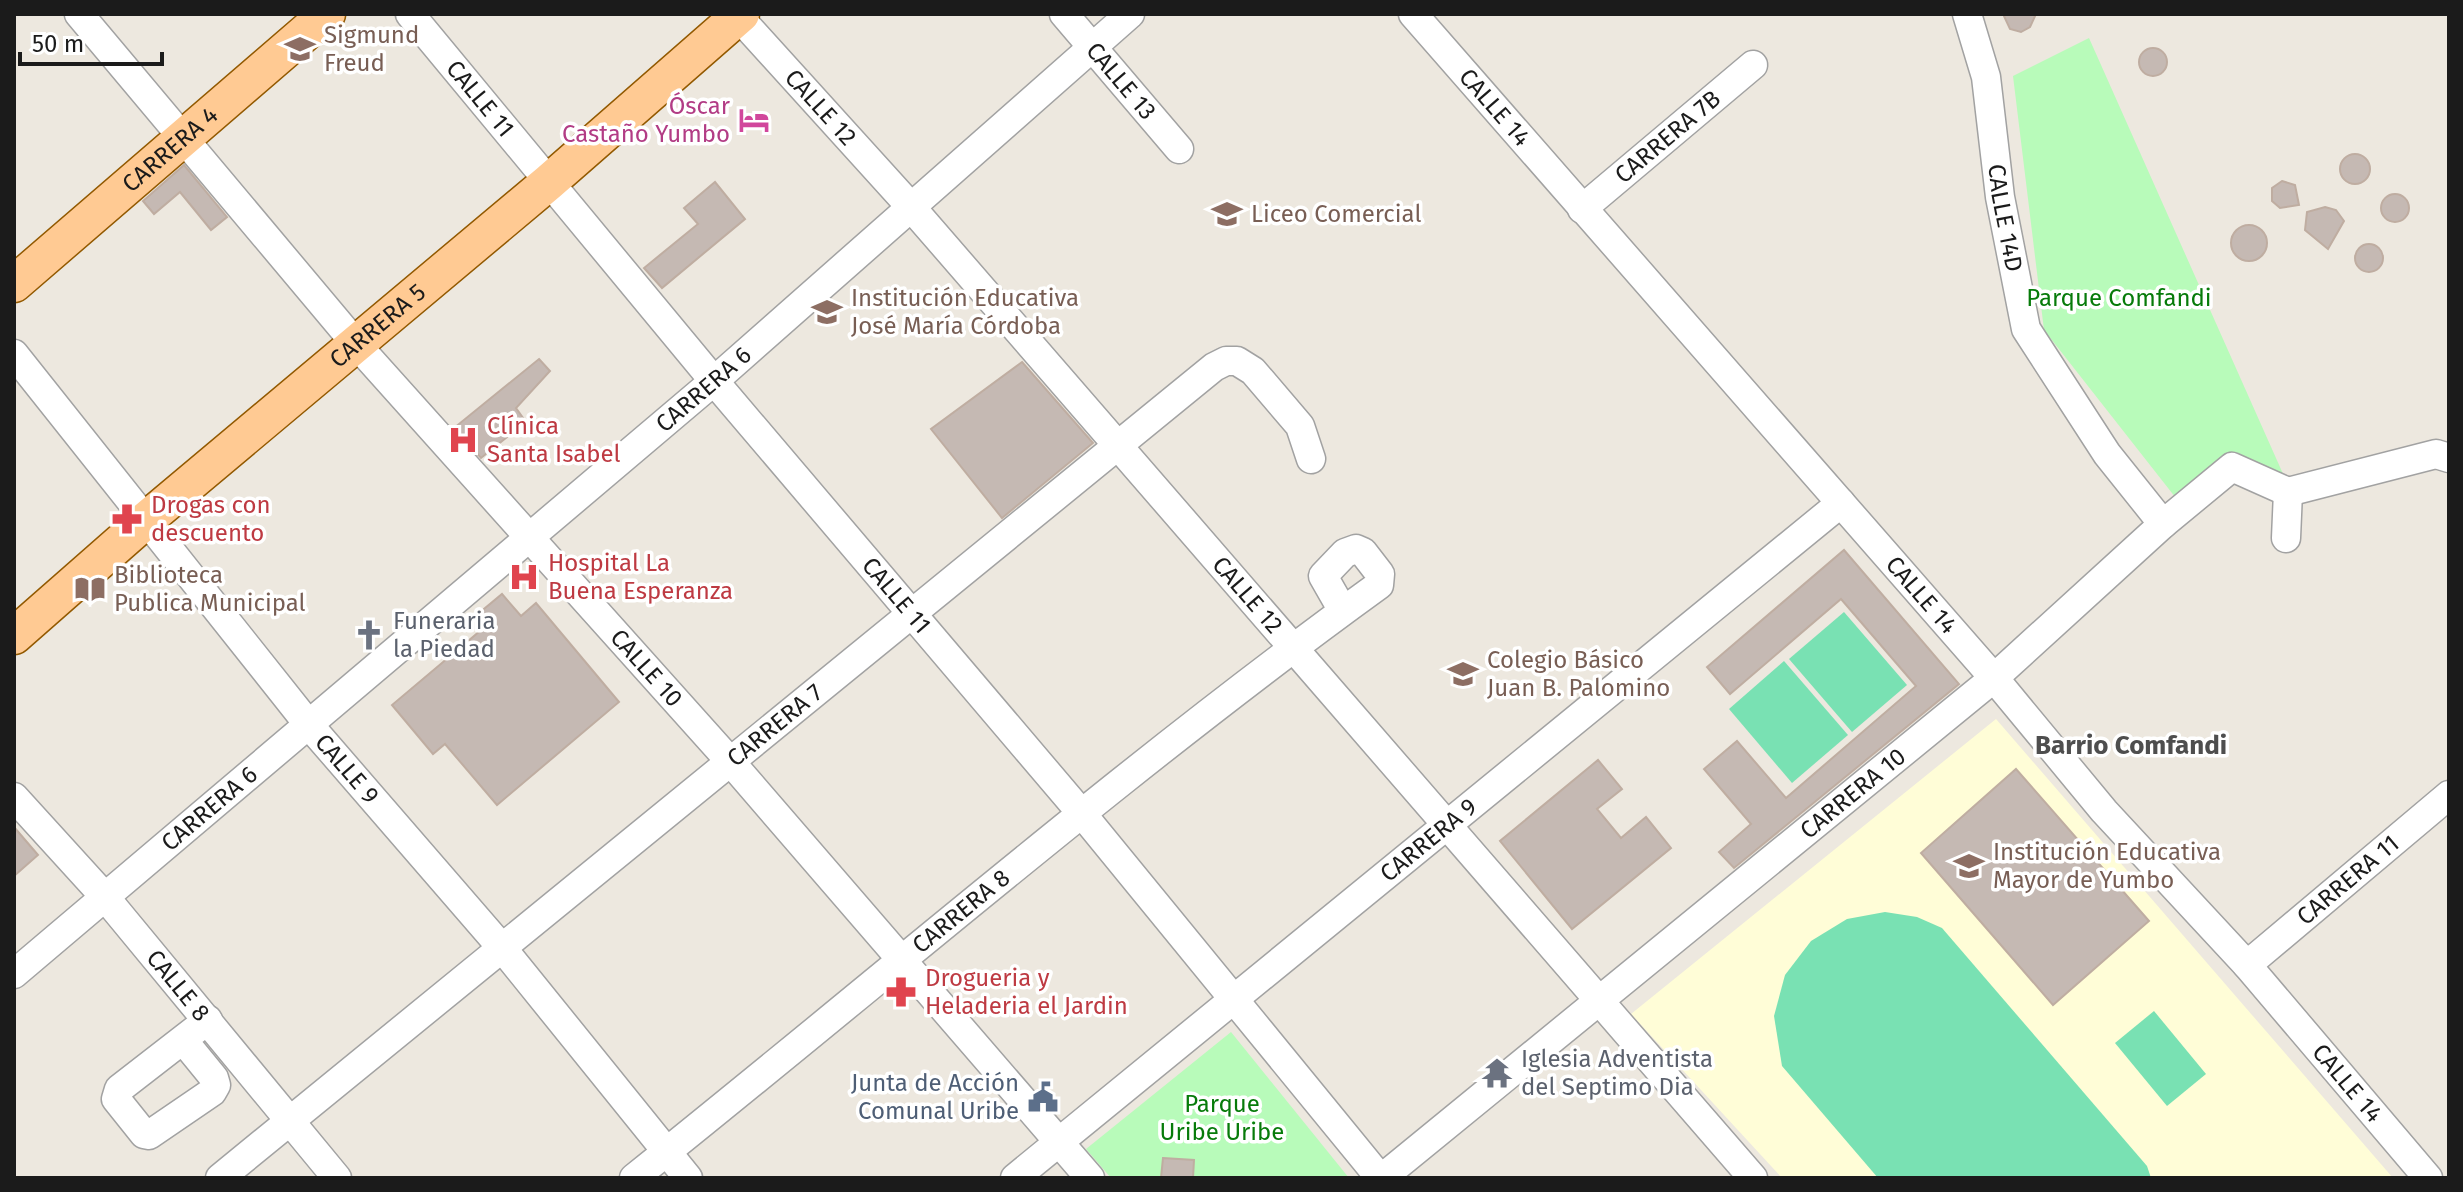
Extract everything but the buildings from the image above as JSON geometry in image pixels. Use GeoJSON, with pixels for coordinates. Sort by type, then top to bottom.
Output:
{"type":"FeatureCollection","features":[{"type":"Feature","properties":{"kind":"main road","name":"CARRERA 4"},"geometry":{"type":"LineString","coordinates":[[14,284],[327,14]]}},
{"type":"Feature","properties":{"kind":"main road","name":"CARRERA 5"},"geometry":{"type":"LineString","coordinates":[[14,636],[146,520],[549,182],[738,15]]}},
{"type":"Feature","properties":{"kind":"street","name":"CALLE 10"},"geometry":{"type":"LineString","coordinates":[[79,14],[356,344],[729,760],[1090,1178]]}},
{"type":"Feature","properties":{"kind":"street","name":"CALLE 11"},"geometry":{"type":"LineString","coordinates":[[410,14],[714,381],[1083,815],[1232,1001],[1381,1178]]}},
{"type":"Feature","properties":{"kind":"street","name":"CALLE 13"},"geometry":{"type":"LineString","coordinates":[[1064,14],[1179,149]]}},
{"type":"Feature","properties":{"kind":"street","name":"CARRERA 6"},"geometry":{"type":"LineString","coordinates":[[14,974],[714,381],[1130,14]]}},
{"type":"Feature","properties":{"kind":"street","name":"CALLE 14"},"geometry":{"type":"LineString","coordinates":[[1413,14],[1994,678],[2104,811],[2247,965],[2428,1178]]}},
{"type":"Feature","properties":{"kind":"street","name":"CALLE 14D"},"geometry":{"type":"LineString","coordinates":[[1967,14],[1986,77],[2000,197],[2026,329],[2107,454],[2163,524]]}},
{"type":"Feature","properties":{"kind":"street","name":"CALLE 12"},"geometry":{"type":"LineString","coordinates":[[738,15],[911,207],[1115,446],[1448,824],[1744,1174]]}},
{"type":"Feature","properties":{"kind":"street","name":"CARRERA 7B"},"geometry":{"type":"LineString","coordinates":[[1582,209],[1753,65]]}},
{"type":"Feature","properties":{"kind":"street","name":"CALLE 9"},"geometry":{"type":"LineString","coordinates":[[14,354],[309,725],[503,949],[688,1178]]}},
{"type":"Feature","properties":{"kind":"street","name":"CARRERA 7"},"geometry":{"type":"LineString","coordinates":[[220,1178],[1214,367],[1226,361],[1237,361],[1253,371],[1296,419],[1311,459]]}},
{"type":"Feature","properties":{"kind":"street"},"geometry":{"type":"LineString","coordinates":[[2286,538],[2288,492],[2436,454],[2449,458]]}},
{"type":"Feature","properties":{"kind":"street","name":"CARRERA 10"},"geometry":{"type":"LineString","coordinates":[[1381,1178],[1994,678],[2163,524],[2232,467],[2288,492]]}},
{"type":"Feature","properties":{"kind":"street","name":"CARRERA 9"},"geometry":{"type":"LineString","coordinates":[[1015,1178],[1841,503]]}},
{"type":"Feature","properties":{"kind":"street","name":"CARRERA 8"},"geometry":{"type":"LineString","coordinates":[[634,1178],[901,960],[1343,611]]}},
{"type":"Feature","properties":{"kind":"street","name":"CARRERA 11"},"geometry":{"type":"LineString","coordinates":[[2247,965],[2449,795]]}},
{"type":"Feature","properties":{"kind":"street","name":"CALLE 8"},"geometry":{"type":"LineString","coordinates":[[14,797],[105,897],[337,1178]]}},
{"type":"Feature","properties":{"kind":"street"},"geometry":{"type":"LineString","coordinates":[[183,1040],[208,1020]]}},
{"type":"Feature","properties":{"kind":"shaded area","name":"Institución Educativa Mayor de Yumbo"},"geometry":{"type":"Polygon","coordinates":[[[1996,719],[2393,1178],[1782,1178],[1631,1014],[1996,719]]]}},
{"type":"Feature","properties":{"kind":"green space","name":"Parque Comfandi"},"geometry":{"type":"Polygon","coordinates":[[[2089,38],[2288,485],[2237,458],[2179,502],[2044,330],[2013,76],[2089,38]]]}},
{"type":"Feature","properties":{"kind":"green space"},"geometry":{"type":"Polygon","coordinates":[[[1844,612],[1907,685],[1852,732],[1789,659],[1844,612]]]}},
{"type":"Feature","properties":{"kind":"green space"},"geometry":{"type":"Polygon","coordinates":[[[1784,661],[1848,735],[1792,783],[1729,709],[1784,661]]]}},
{"type":"Feature","properties":{"kind":"green space"},"geometry":{"type":"Polygon","coordinates":[[[1885,912],[1917,917],[1942,928],[2147,1166],[2151,1178],[1878,1178],[1782,1066],[1774,1016],[1785,975],[1811,941],[1847,919],[1885,912]]]}},
{"type":"Feature","properties":{"kind":"green space"},"geometry":{"type":"Polygon","coordinates":[[[2154,1011],[2206,1074],[2167,1106],[2115,1043],[2154,1011]]]}},
{"type":"Feature","properties":{"kind":"green space","name":"Parque Uribe Uribe"},"geometry":{"type":"Polygon","coordinates":[[[1231,1032],[1349,1178],[1111,1178],[1086,1149],[1231,1032]]]}},
{"type":"Feature","properties":{"kind":"place","name":"Sigmund Freud"},"geometry":{"type":"Point","coordinates":[300,49]}},
{"type":"Feature","properties":{"kind":"place","name":"Óscar Castaño Yumbo"},"geometry":{"type":"Point","coordinates":[754,120]}},
{"type":"Feature","properties":{"kind":"place","name":"Liceo Comercial"},"geometry":{"type":"Point","coordinates":[1227,214]}},
{"type":"Feature","properties":{"kind":"place","name":"Institución Educativa José María Córdoba"},"geometry":{"type":"Point","coordinates":[827,312]}},
{"type":"Feature","properties":{"kind":"place","name":"Clínica Santa Isabel"},"geometry":{"type":"Point","coordinates":[463,440]}},
{"type":"Feature","properties":{"kind":"place","name":"Drogas con descuento"},"geometry":{"type":"Point","coordinates":[127,519]}},
{"type":"Feature","properties":{"kind":"place","name":"Hospital La Buena Esperanza"},"geometry":{"type":"Point","coordinates":[524,577]}},
{"type":"Feature","properties":{"kind":"place","name":"Biblioteca Publica Municipal"},"geometry":{"type":"Point","coordinates":[90,589]}},
{"type":"Feature","properties":{"kind":"place","name":"Funeraria la Piedad"},"geometry":{"type":"Point","coordinates":[369,635]}},
{"type":"Feature","properties":{"kind":"place","name":"Colegio Básico Juan B. Palomino"},"geometry":{"type":"Point","coordinates":[1463,674]}},
{"type":"Feature","properties":{"kind":"place","name":"Institución Educativa Mayor de Yumbo"},"geometry":{"type":"Point","coordinates":[1969,866]}},
{"type":"Feature","properties":{"kind":"place","name":"Drogueria y Heladeria el Jardin"},"geometry":{"type":"Point","coordinates":[901,992]}},
{"type":"Feature","properties":{"kind":"place","name":"Iglesia Adventista del Septimo Dia"},"geometry":{"type":"Point","coordinates":[1497,1073]}},
{"type":"Feature","properties":{"kind":"place","name":"Junta de Acción Comunal Uribe"},"geometry":{"type":"Point","coordinates":[1043,1097]}},
{"type":"Feature","properties":{"kind":"district","name":"Barrio Comfandi"},"geometry":{"type":"Point","coordinates":[2131,745]}}]}
